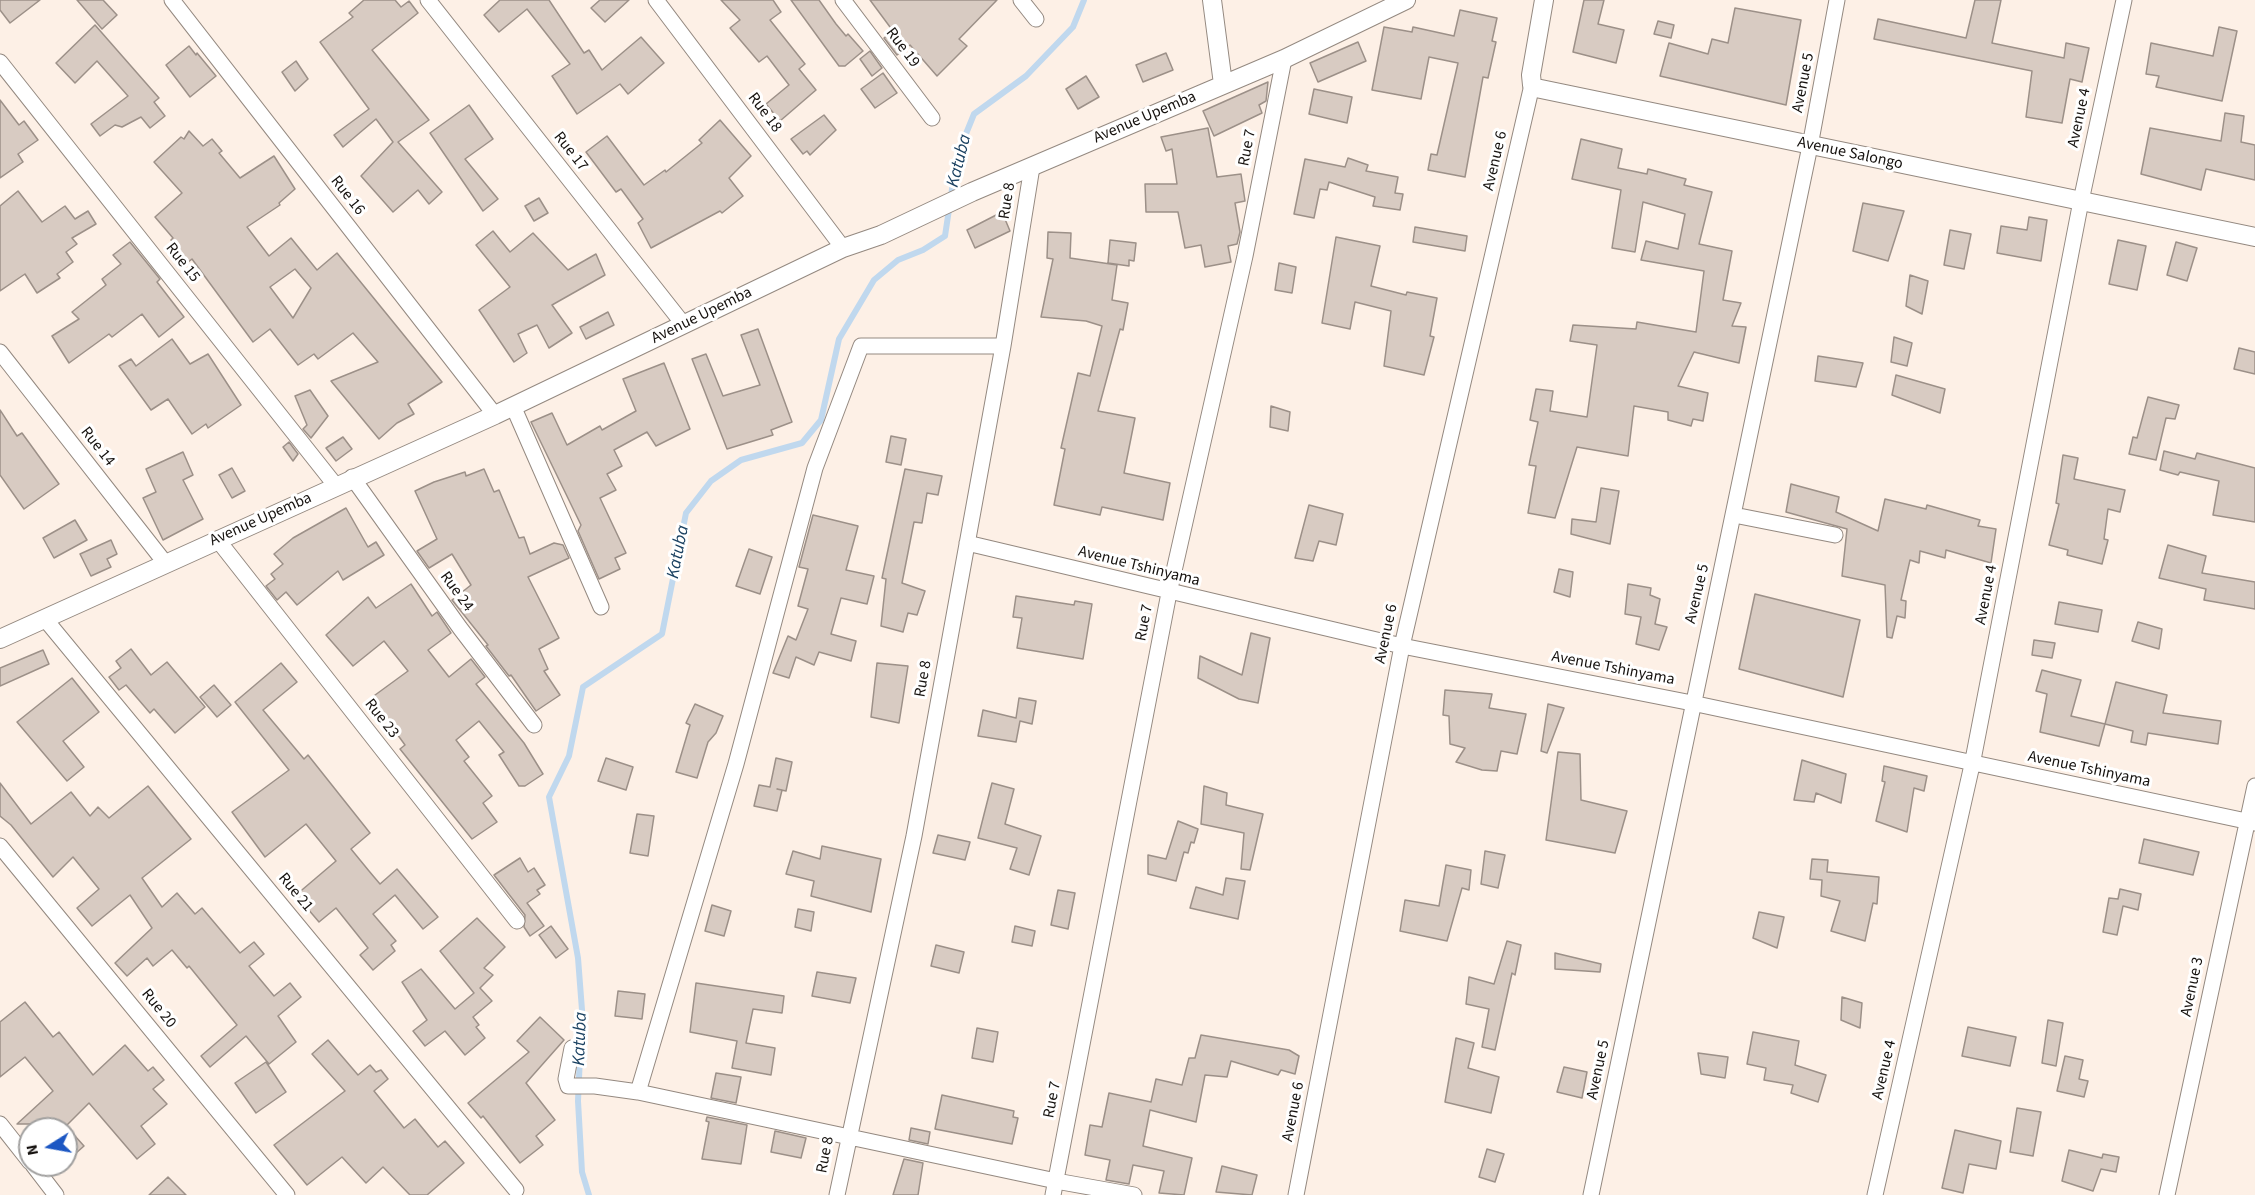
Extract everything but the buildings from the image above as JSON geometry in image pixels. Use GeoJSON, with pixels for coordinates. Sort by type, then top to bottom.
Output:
{"type":"FeatureCollection","features":[{"type":"Feature","properties":{"kind":"street","name":"Rue 16"},"geometry":{"type":"LineString","coordinates":[[172,0],[495,415]]}},
{"type":"Feature","properties":{"kind":"street","name":"Rue 17"},"geometry":{"type":"LineString","coordinates":[[428,0],[684,326]]}},
{"type":"Feature","properties":{"kind":"street","name":"Rue 18"},"geometry":{"type":"LineString","coordinates":[[656,0],[843,248]]}},
{"type":"Feature","properties":{"kind":"street","name":"Rue 19"},"geometry":{"type":"LineString","coordinates":[[843,0],[932,118]]}},
{"type":"Feature","properties":{"kind":"street"},"geometry":{"type":"LineString","coordinates":[[1022,0],[1036,19]]}},
{"type":"Feature","properties":{"kind":"street"},"geometry":{"type":"LineString","coordinates":[[1212,0],[1223,84]]}},
{"type":"Feature","properties":{"kind":"street","name":"Avenue Upemba"},"geometry":{"type":"LineString","coordinates":[[0,639],[352,477],[495,415],[843,248],[881,235],[972,192],[1284,59],[1406,0]]}},
{"type":"Feature","properties":{"kind":"street"},"geometry":{"type":"LineString","coordinates":[[1532,85],[1544,0]]}},
{"type":"Feature","properties":{"kind":"street","name":"Avenue 5"},"geometry":{"type":"LineString","coordinates":[[1591,1195],[1692,703],[1734,515],[1838,0]]}},
{"type":"Feature","properties":{"kind":"street","name":"Avenue 4"},"geometry":{"type":"LineString","coordinates":[[1875,1195],[1972,765],[2081,201],[2124,0]]}},
{"type":"Feature","properties":{"kind":"street","name":"Rue 7"},"geometry":{"type":"LineString","coordinates":[[1054,1188],[1169,593],[1245,256],[1284,59]]}},
{"type":"Feature","properties":{"kind":"street","name":"Rue 15"},"geometry":{"type":"LineString","coordinates":[[0,62],[336,486]]}},
{"type":"Feature","properties":{"kind":"street","name":"Avenue Salongo"},"geometry":{"type":"LineString","coordinates":[[1532,85],[1540,90],[2255,237]]}},
{"type":"Feature","properties":{"kind":"street","name":"Avenue 6"},"geometry":{"type":"LineString","coordinates":[[1296,1195],[1402,646],[1532,85]]}},
{"type":"Feature","properties":{"kind":"street","name":"Rue 8"},"geometry":{"type":"LineString","coordinates":[[837,1195],[914,836],[1003,346],[1032,167]]}},
{"type":"Feature","properties":{"kind":"street"},"geometry":{"type":"LineString","coordinates":[[638,1092],[736,764],[814,468],[861,346],[1003,346]]}},
{"type":"Feature","properties":{"kind":"street","name":"Rue 14"},"geometry":{"type":"LineString","coordinates":[[0,352],[166,564]]}},
{"type":"Feature","properties":{"kind":"street"},"geometry":{"type":"LineString","coordinates":[[513,406],[601,608]]}},
{"type":"Feature","properties":{"kind":"street","name":"Rue 24"},"geometry":{"type":"LineString","coordinates":[[352,477],[459,628],[534,725]]}},
{"type":"Feature","properties":{"kind":"street"},"geometry":{"type":"LineString","coordinates":[[1734,515],[1835,535]]}},
{"type":"Feature","properties":{"kind":"street","name":"Rue 23"},"geometry":{"type":"LineString","coordinates":[[217,539],[517,921]]}},
{"type":"Feature","properties":{"kind":"street","name":"Avenue Tshinyama"},"geometry":{"type":"LineString","coordinates":[[967,543],[1169,593],[1402,646],[1692,703],[1972,765],[2251,822]]}},
{"type":"Feature","properties":{"kind":"street","name":"Rue 21"},"geometry":{"type":"LineString","coordinates":[[45,619],[516,1190]]}},
{"type":"Feature","properties":{"kind":"street","name":"Avenue 3"},"geometry":{"type":"LineString","coordinates":[[2167,1195],[2251,822],[2255,786]]}},
{"type":"Feature","properties":{"kind":"street","name":"Rue 20"},"geometry":{"type":"LineString","coordinates":[[0,846],[287,1195]]}},
{"type":"Feature","properties":{"kind":"street"},"geometry":{"type":"LineString","coordinates":[[572,1048],[566,1079],[568,1086],[595,1086],[638,1092],[848,1137],[1054,1188],[1134,1195]]}},
{"type":"Feature","properties":{"kind":"street"},"geometry":{"type":"LineString","coordinates":[[0,1124],[18,1147]]}},
{"type":"Feature","properties":{"kind":"street"},"geometry":{"type":"LineString","coordinates":[[42,1177],[56,1195]]}},
{"type":"Feature","properties":{"kind":"waterway","name":"Katuba"},"geometry":{"type":"LineString","coordinates":[[589,1195],[582,1172],[578,1101],[582,1010],[578,958],[549,797],[569,756],[583,687],[662,634],[686,513],[711,481],[741,460],[802,443],[821,420],[839,339],[874,280],[898,260],[923,250],[945,236],[957,156],[974,114],[1026,76],[1073,27],[1084,0]]}}]}
